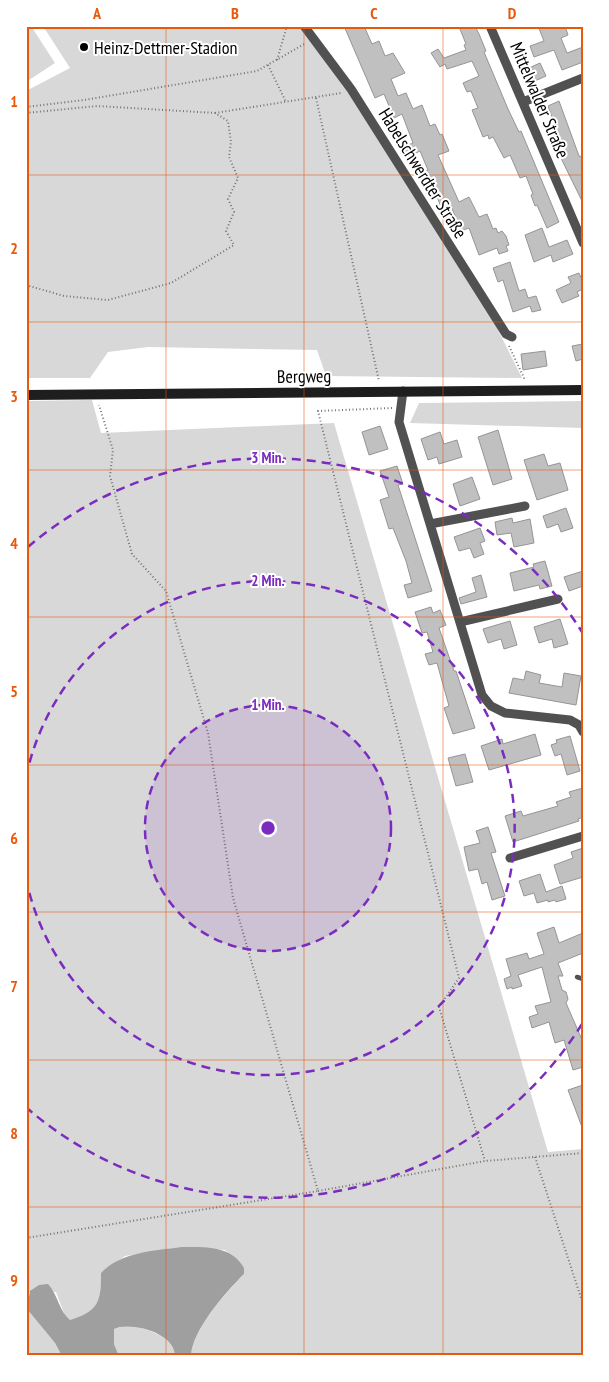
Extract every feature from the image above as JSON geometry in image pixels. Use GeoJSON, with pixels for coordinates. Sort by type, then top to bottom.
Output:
{"type":"FeatureCollection","features":[{"type":"Feature","properties":{"kind":"main road","name":"Bergweg"},"geometry":{"type":"LineString","coordinates":[[26,395],[96,396],[583,390]]}},
{"type":"Feature","properties":{"kind":"street","name":"Habelschwerdter Straße"},"geometry":{"type":"LineString","coordinates":[[304,26],[351,89],[509,336]]}},
{"type":"Feature","properties":{"kind":"street","name":"Mittelwalder Straße"},"geometry":{"type":"LineString","coordinates":[[490,26],[583,243]]}},
{"type":"Feature","properties":{"kind":"street"},"geometry":{"type":"LineString","coordinates":[[523,102],[583,78]]}},
{"type":"Feature","properties":{"kind":"street"},"geometry":{"type":"LineString","coordinates":[[403,391],[399,422],[482,694],[492,706],[505,713],[570,720],[579,725],[583,732]]}},
{"type":"Feature","properties":{"kind":"street"},"geometry":{"type":"LineString","coordinates":[[430,524],[525,506]]}},
{"type":"Feature","properties":{"kind":"street"},"geometry":{"type":"LineString","coordinates":[[460,622],[558,599]]}},
{"type":"Feature","properties":{"kind":"street"},"geometry":{"type":"LineString","coordinates":[[510,858],[583,836]]}},
{"type":"Feature","properties":{"kind":"lane"},"geometry":{"type":"LineString","coordinates":[[577,977],[583,979]]}},
{"type":"Feature","properties":{"kind":"path"},"geometry":{"type":"LineString","coordinates":[[277,60],[287,26]]}},
{"type":"Feature","properties":{"kind":"path"},"geometry":{"type":"LineString","coordinates":[[26,107],[84,100],[257,71],[313,39]]}},
{"type":"Feature","properties":{"kind":"path"},"geometry":{"type":"LineString","coordinates":[[268,65],[286,102]]}},
{"type":"Feature","properties":{"kind":"path"},"geometry":{"type":"LineString","coordinates":[[26,113],[97,106],[215,113],[335,95],[351,89]]}},
{"type":"Feature","properties":{"kind":"path"},"geometry":{"type":"LineString","coordinates":[[316,98],[381,392]]}},
{"type":"Feature","properties":{"kind":"path"},"geometry":{"type":"LineString","coordinates":[[26,285],[64,296],[108,300],[172,283],[234,245],[226,231],[234,212],[228,199],[238,178],[229,157],[231,142],[228,121],[215,113]]}},
{"type":"Feature","properties":{"kind":"path"},"geometry":{"type":"LineString","coordinates":[[509,336],[510,350],[531,390]]}},
{"type":"Feature","properties":{"kind":"path"},"geometry":{"type":"LineString","coordinates":[[96,396],[113,450],[110,476],[132,554],[166,591],[208,734],[233,898],[318,1190]]}},
{"type":"Feature","properties":{"kind":"path"},"geometry":{"type":"LineString","coordinates":[[401,408],[318,411],[459,978],[438,1007],[485,1161]]}},
{"type":"Feature","properties":{"kind":"path"},"geometry":{"type":"LineString","coordinates":[[26,1238],[485,1161],[583,1153]]}},
{"type":"Feature","properties":{"kind":"path"},"geometry":{"type":"LineString","coordinates":[[535,1157],[583,1304]]}},
{"type":"Feature","properties":{"kind":"shaded area"},"geometry":{"type":"Polygon","coordinates":[[[26,26],[31,26],[55,63],[26,82],[26,26]]]}},
{"type":"Feature","properties":{"kind":"shaded area"},"geometry":{"type":"Polygon","coordinates":[[[43,26],[298,26],[352,96],[493,320],[522,378],[326,376],[317,350],[148,347],[108,352],[90,378],[26,378],[26,91],[70,68],[43,26]]]}},
{"type":"Feature","properties":{"kind":"shaded area"},"geometry":{"type":"Polygon","coordinates":[[[92,400],[101,433],[334,423],[548,1152],[583,1149],[583,1356],[191,1356],[197,1335],[203,1324],[244,1274],[244,1268],[225,1250],[181,1247],[125,1256],[101,1273],[99,1298],[93,1309],[80,1317],[70,1320],[65,1316],[56,1292],[30,1291],[26,1300],[26,401],[92,400]]]}},
{"type":"Feature","properties":{"kind":"shaded area"},"geometry":{"type":"Polygon","coordinates":[[[583,401],[583,428],[410,423],[419,403],[583,401]]]}},
{"type":"Feature","properties":{"kind":"shaded area"},"geometry":{"type":"Polygon","coordinates":[[[181,1247],[225,1251],[239,1260],[244,1268],[244,1274],[203,1323],[193,1346],[191,1356],[175,1356],[173,1348],[168,1341],[151,1331],[141,1328],[122,1327],[114,1329],[114,1344],[119,1356],[62,1356],[55,1343],[27,1309],[30,1291],[39,1285],[48,1284],[66,1316],[70,1320],[80,1317],[93,1309],[96,1304],[99,1298],[101,1273],[109,1266],[128,1257],[149,1251],[181,1247]]]}},
{"type":"Feature","properties":{"kind":"shaded area"},"geometry":{"type":"Polygon","coordinates":[[[26,1303],[27,1309],[55,1343],[62,1356],[26,1356],[26,1303]]]}},
{"type":"Feature","properties":{"kind":"shaded area"},"geometry":{"type":"Polygon","coordinates":[[[128,1325],[158,1334],[170,1343],[174,1349],[175,1356],[119,1356],[114,1344],[114,1329],[128,1325]]]}},
{"type":"Feature","properties":{"kind":"building"},"geometry":{"type":"Polygon","coordinates":[[[344,26],[364,26],[372,44],[379,41],[385,56],[393,53],[405,73],[391,79],[398,96],[406,93],[413,109],[422,105],[430,126],[435,124],[440,135],[442,134],[449,151],[438,155],[459,202],[469,197],[479,217],[487,214],[493,229],[496,228],[498,233],[502,231],[506,236],[509,245],[506,246],[508,251],[499,254],[497,248],[479,255],[469,228],[461,231],[451,206],[442,210],[431,180],[426,182],[422,173],[428,170],[420,151],[408,157],[403,147],[413,143],[402,114],[394,118],[384,94],[375,98],[344,26]]]}},
{"type":"Feature","properties":{"kind":"building"},"geometry":{"type":"Polygon","coordinates":[[[466,26],[475,26],[479,34],[486,51],[484,52],[508,109],[519,132],[521,131],[559,222],[547,228],[537,205],[535,206],[531,195],[533,194],[526,176],[520,178],[510,155],[504,158],[493,137],[489,139],[488,135],[483,137],[472,110],[478,108],[471,91],[467,92],[463,83],[479,76],[472,61],[447,69],[445,64],[440,67],[431,53],[438,49],[444,58],[466,50],[464,45],[466,44],[460,29],[466,26]]]}},
{"type":"Feature","properties":{"kind":"building"},"geometry":{"type":"Polygon","coordinates":[[[538,26],[565,26],[568,35],[561,38],[567,53],[583,47],[583,62],[562,70],[554,50],[534,57],[530,46],[544,41],[538,26]]]}},
{"type":"Feature","properties":{"kind":"building"},"geometry":{"type":"Polygon","coordinates":[[[540,63],[546,76],[535,81],[529,68],[540,63]]]}},
{"type":"Feature","properties":{"kind":"building"},"geometry":{"type":"Polygon","coordinates":[[[559,101],[579,156],[583,157],[583,203],[552,140],[559,137],[548,106],[559,101]]]}},
{"type":"Feature","properties":{"kind":"building"},"geometry":{"type":"Polygon","coordinates":[[[542,228],[549,247],[567,240],[573,254],[553,262],[551,255],[534,262],[525,235],[542,228]]]}},
{"type":"Feature","properties":{"kind":"building"},"geometry":{"type":"Polygon","coordinates":[[[510,262],[519,291],[525,289],[528,298],[536,296],[541,310],[532,312],[530,306],[513,312],[503,280],[498,282],[493,268],[510,262]]]}},
{"type":"Feature","properties":{"kind":"building"},"geometry":{"type":"Polygon","coordinates":[[[579,273],[583,282],[583,289],[577,292],[579,296],[562,303],[556,290],[571,283],[568,277],[579,273]]]}},
{"type":"Feature","properties":{"kind":"building"},"geometry":{"type":"Polygon","coordinates":[[[583,344],[583,359],[576,361],[572,346],[583,344]]]}},
{"type":"Feature","properties":{"kind":"building"},"geometry":{"type":"Polygon","coordinates":[[[545,351],[547,366],[523,370],[521,354],[545,351]]]}},
{"type":"Feature","properties":{"kind":"building"},"geometry":{"type":"Polygon","coordinates":[[[380,426],[388,449],[369,455],[362,432],[380,426]]]}},
{"type":"Feature","properties":{"kind":"building"},"geometry":{"type":"Polygon","coordinates":[[[498,430],[512,479],[493,485],[478,437],[498,430]]]}},
{"type":"Feature","properties":{"kind":"building"},"geometry":{"type":"Polygon","coordinates":[[[440,432],[444,444],[457,440],[462,457],[439,464],[437,457],[428,460],[421,439],[440,432]]]}},
{"type":"Feature","properties":{"kind":"building"},"geometry":{"type":"Polygon","coordinates":[[[544,454],[548,466],[560,463],[568,490],[537,500],[524,460],[544,454]]]}},
{"type":"Feature","properties":{"kind":"building"},"geometry":{"type":"Polygon","coordinates":[[[397,466],[403,484],[398,485],[432,591],[408,598],[404,585],[412,583],[406,561],[393,528],[389,529],[380,500],[389,497],[380,471],[397,466]]]}},
{"type":"Feature","properties":{"kind":"building"},"geometry":{"type":"Polygon","coordinates":[[[472,477],[480,499],[460,506],[453,484],[472,477]]]}},
{"type":"Feature","properties":{"kind":"building"},"geometry":{"type":"Polygon","coordinates":[[[566,508],[573,528],[561,532],[558,524],[547,528],[543,516],[566,508]]]}},
{"type":"Feature","properties":{"kind":"building"},"geometry":{"type":"Polygon","coordinates":[[[512,518],[513,523],[530,519],[534,543],[514,547],[511,533],[497,535],[495,522],[512,518]]]}},
{"type":"Feature","properties":{"kind":"building"},"geometry":{"type":"Polygon","coordinates":[[[480,528],[485,541],[480,543],[484,554],[474,558],[470,548],[459,551],[454,537],[480,528]]]}},
{"type":"Feature","properties":{"kind":"building"},"geometry":{"type":"Polygon","coordinates":[[[545,561],[552,586],[540,589],[539,585],[514,591],[510,573],[534,567],[533,564],[545,561]]]}},
{"type":"Feature","properties":{"kind":"building"},"geometry":{"type":"Polygon","coordinates":[[[583,571],[583,586],[569,591],[564,577],[583,571]]]}},
{"type":"Feature","properties":{"kind":"building"},"geometry":{"type":"Polygon","coordinates":[[[481,575],[487,597],[461,604],[459,598],[476,592],[472,578],[481,575]]]}},
{"type":"Feature","properties":{"kind":"building"},"geometry":{"type":"Polygon","coordinates":[[[431,607],[433,613],[440,610],[446,625],[439,628],[475,728],[453,734],[444,708],[449,706],[437,663],[429,665],[425,654],[433,652],[427,632],[422,633],[415,612],[431,607]]]}},
{"type":"Feature","properties":{"kind":"building"},"geometry":{"type":"Polygon","coordinates":[[[560,619],[568,644],[554,648],[552,639],[539,643],[534,627],[560,619]]]}},
{"type":"Feature","properties":{"kind":"building"},"geometry":{"type":"Polygon","coordinates":[[[510,621],[517,645],[504,649],[501,639],[488,643],[483,629],[510,621]]]}},
{"type":"Feature","properties":{"kind":"building"},"geometry":{"type":"Polygon","coordinates":[[[526,671],[541,675],[539,683],[562,687],[564,673],[581,676],[576,705],[509,693],[513,678],[524,680],[526,671]]]}},
{"type":"Feature","properties":{"kind":"building"},"geometry":{"type":"Polygon","coordinates":[[[535,734],[541,755],[489,770],[481,746],[502,739],[503,744],[535,734]]]}},
{"type":"Feature","properties":{"kind":"building"},"geometry":{"type":"Polygon","coordinates":[[[570,736],[580,771],[567,775],[561,754],[555,756],[551,745],[557,743],[556,740],[570,736]]]}},
{"type":"Feature","properties":{"kind":"building"},"geometry":{"type":"Polygon","coordinates":[[[465,754],[473,782],[456,786],[448,758],[465,754]]]}},
{"type":"Feature","properties":{"kind":"building"},"geometry":{"type":"Polygon","coordinates":[[[583,788],[583,817],[578,819],[579,821],[513,842],[505,816],[521,811],[523,816],[558,806],[556,802],[571,797],[569,792],[583,788]]]}},
{"type":"Feature","properties":{"kind":"building"},"geometry":{"type":"Polygon","coordinates":[[[488,827],[496,852],[491,853],[505,896],[492,900],[487,882],[482,884],[478,869],[469,871],[464,847],[480,843],[476,831],[488,827]]]}},
{"type":"Feature","properties":{"kind":"building"},"geometry":{"type":"Polygon","coordinates":[[[583,848],[583,877],[560,884],[554,865],[573,858],[571,852],[583,848]]]}},
{"type":"Feature","properties":{"kind":"building"},"geometry":{"type":"Polygon","coordinates":[[[540,874],[546,892],[562,886],[566,899],[556,902],[555,900],[548,902],[548,900],[537,903],[534,893],[524,896],[519,881],[540,874]]]}},
{"type":"Feature","properties":{"kind":"building"},"geometry":{"type":"Polygon","coordinates":[[[554,927],[559,943],[583,933],[583,953],[558,963],[563,976],[558,976],[562,990],[566,992],[568,999],[566,1003],[583,1042],[583,1067],[573,1070],[564,1040],[555,1043],[549,1022],[532,1028],[529,1017],[538,1014],[535,1006],[551,1002],[542,967],[518,975],[522,986],[507,989],[504,979],[511,976],[506,959],[527,953],[529,959],[544,954],[537,933],[554,927]]]}},
{"type":"Feature","properties":{"kind":"building"},"geometry":{"type":"Polygon","coordinates":[[[583,1085],[583,1127],[582,1127],[568,1090],[583,1085]]]}},
{"type":"Feature","properties":{"kind":"place","name":"Heinz-Dettmer-Stadion"},"geometry":{"type":"Point","coordinates":[84,47]}}]}
